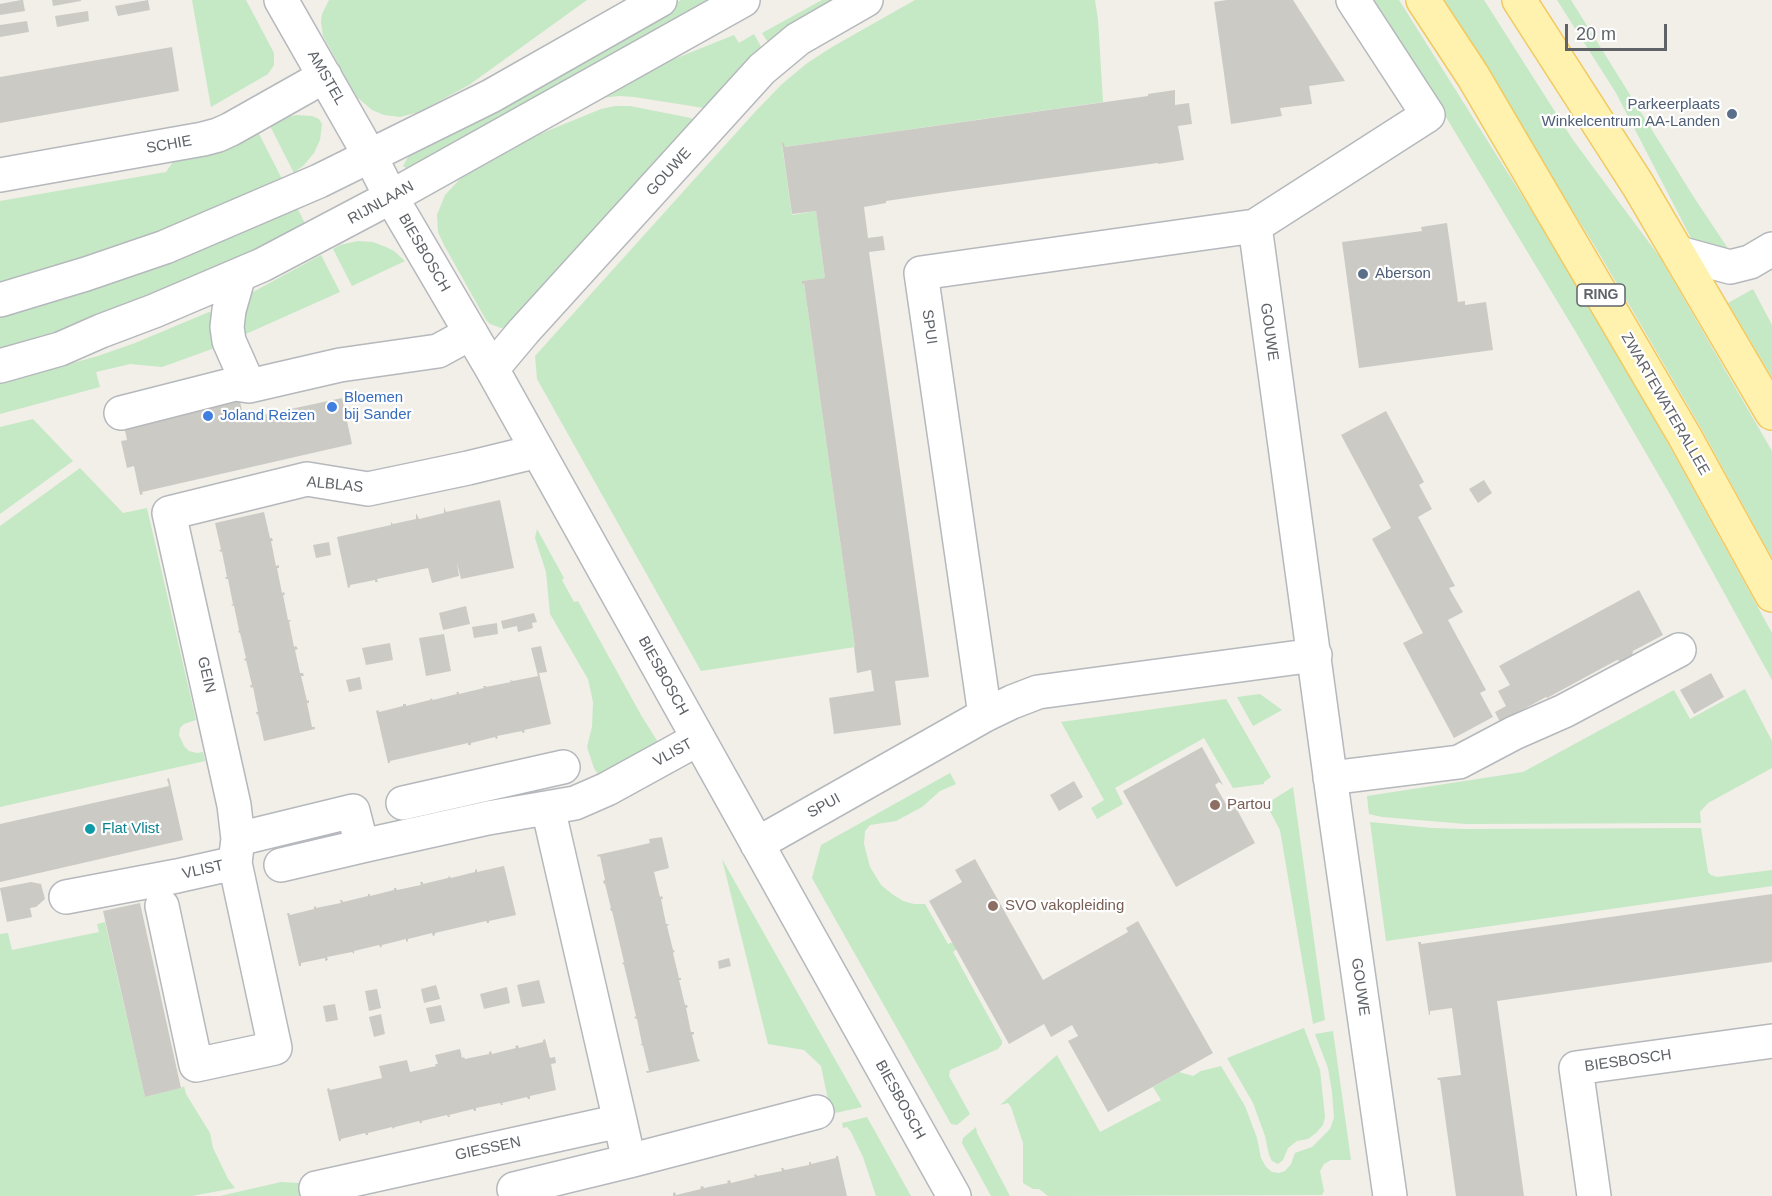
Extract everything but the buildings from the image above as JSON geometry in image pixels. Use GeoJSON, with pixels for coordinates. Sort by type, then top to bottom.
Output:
{"type":"FeatureCollection","features":[{"type":"Feature","properties":{"kind":"main road","name":"ZWARTEWATERALLEE"},"geometry":{"type":"LineString","coordinates":[[1423,0],[1473,76],[1685,437],[1772,595]]}},
{"type":"Feature","properties":{"kind":"main road"},"geometry":{"type":"LineString","coordinates":[[1519,0],[1638,185],[1772,413]]}},
{"type":"Feature","properties":{"kind":"street","name":"AMSTEL"},"geometry":{"type":"LineString","coordinates":[[281,0],[370,156]]}},
{"type":"Feature","properties":{"kind":"street"},"geometry":{"type":"LineString","coordinates":[[0,300],[165,247],[319,181],[491,96],[660,0]]}},
{"type":"Feature","properties":{"kind":"street","name":"RIJNLAAN"},"geometry":{"type":"LineString","coordinates":[[0,366],[60,349],[239,275],[391,197],[743,0]]}},
{"type":"Feature","properties":{"kind":"street","name":"GOUWE"},"geometry":{"type":"LineString","coordinates":[[492,369],[762,69],[798,39],[866,0]]}},
{"type":"Feature","properties":{"kind":"street"},"geometry":{"type":"LineString","coordinates":[[1255,226],[1428,115],[1353,0]]}},
{"type":"Feature","properties":{"kind":"street","name":"SCHIE"},"geometry":{"type":"LineString","coordinates":[[0,175],[218,135],[240,125],[325,76]]}},
{"type":"Feature","properties":{"kind":"street","name":"BIESBOSCH"},"geometry":{"type":"LineString","coordinates":[[370,156],[391,197],[492,369],[954,1196]]}},
{"type":"Feature","properties":{"kind":"street","name":"GOUWE"},"geometry":{"type":"LineString","coordinates":[[1255,226],[1330,778],[1390,1196]]}},
{"type":"Feature","properties":{"kind":"street","name":"SPUI"},"geometry":{"type":"LineString","coordinates":[[985,715],[921,273],[1255,226]]}},
{"type":"Feature","properties":{"kind":"street"},"geometry":{"type":"LineString","coordinates":[[1679,254],[1730,267],[1750,262],[1772,249]]}},
{"type":"Feature","properties":{"kind":"street"},"geometry":{"type":"LineString","coordinates":[[239,275],[229,310],[227,327],[229,341],[249,386]]}},
{"type":"Feature","properties":{"kind":"street"},"geometry":{"type":"LineString","coordinates":[[121,413],[236,384],[249,386],[340,364],[438,351],[471,333]]}},
{"type":"Feature","properties":{"kind":"street","name":"ALBLAS"},"geometry":{"type":"LineString","coordinates":[[169,513],[307,479],[368,489],[538,451]]}},
{"type":"Feature","properties":{"kind":"street","name":"GEIN"},"geometry":{"type":"LineString","coordinates":[[162,906],[196,1065],[275,1048],[237,851],[234,805],[225,758],[169,513]]}},
{"type":"Feature","properties":{"kind":"street"},"geometry":{"type":"LineString","coordinates":[[1330,778],[1459,762],[1514,733],[1564,711],[1679,650]]}},
{"type":"Feature","properties":{"kind":"street","name":"SPUI"},"geometry":{"type":"LineString","coordinates":[[757,844],[985,715],[1038,692],[1315,655]]}},
{"type":"Feature","properties":{"kind":"street","name":"VLIST"},"geometry":{"type":"LineString","coordinates":[[281,866],[488,818],[575,803],[607,789],[698,739]]}},
{"type":"Feature","properties":{"kind":"street"},"geometry":{"type":"LineString","coordinates":[[403,803],[563,767]]}},
{"type":"Feature","properties":{"kind":"street"},"geometry":{"type":"LineString","coordinates":[[481,786],[488,818]]}},
{"type":"Feature","properties":{"kind":"street"},"geometry":{"type":"LineString","coordinates":[[548,808],[629,1161]]}},
{"type":"Feature","properties":{"kind":"street","name":"VLIST"},"geometry":{"type":"LineString","coordinates":[[66,897],[177,876],[237,851],[353,811],[362,846]]}},
{"type":"Feature","properties":{"kind":"street","name":"BIESBOSCH"},"geometry":{"type":"LineString","coordinates":[[1594,1196],[1576,1068],[1772,1041]]}},
{"type":"Feature","properties":{"kind":"street"},"geometry":{"type":"LineString","coordinates":[[514,1189],[817,1112]]}},
{"type":"Feature","properties":{"kind":"street","name":"GIESSEN"},"geometry":{"type":"LineString","coordinates":[[317,1192],[620,1120]]}},
{"type":"Feature","properties":{"kind":"green space"},"geometry":{"type":"Polygon","coordinates":[[[192,0],[246,0],[274,53],[274,65],[268,74],[211,107],[192,0]]]}},
{"type":"Feature","properties":{"kind":"green space"},"geometry":{"type":"Polygon","coordinates":[[[329,0],[587,0],[469,85],[419,112],[400,117],[384,115],[372,110],[354,92],[323,36],[322,14],[329,0]]]}},
{"type":"Feature","properties":{"kind":"green space"},"geometry":{"type":"Polygon","coordinates":[[[681,0],[723,0],[419,167],[406,168],[403,166],[412,150],[681,0]]]}},
{"type":"Feature","properties":{"kind":"green space"},"geometry":{"type":"Polygon","coordinates":[[[822,0],[842,0],[769,44],[762,33],[822,0]]]}},
{"type":"Feature","properties":{"kind":"green space"},"geometry":{"type":"Polygon","coordinates":[[[915,0],[1095,0],[1103,102],[785,147],[782,145],[792,215],[816,211],[825,278],[802,283],[804,283],[855,647],[701,671],[537,379],[535,356],[782,84],[806,64],[832,47],[915,0]]]}},
{"type":"Feature","properties":{"kind":"green space"},"geometry":{"type":"Polygon","coordinates":[[[1372,0],[1399,0],[1538,221],[1600,325],[1772,633],[1772,680],[1672,498],[1577,334],[1426,84],[1372,0]]]}},
{"type":"Feature","properties":{"kind":"green space"},"geometry":{"type":"Polygon","coordinates":[[[1442,0],[1484,0],[1573,140],[1659,256],[1772,451],[1772,558],[1701,428],[1599,253],[1442,0]]]}},
{"type":"Feature","properties":{"kind":"green space"},"geometry":{"type":"Polygon","coordinates":[[[1557,0],[1571,0],[1733,256],[1692,240],[1616,93],[1557,0]]]}},
{"type":"Feature","properties":{"kind":"green space"},"geometry":{"type":"Polygon","coordinates":[[[754,34],[763,50],[704,108],[634,97],[600,98],[627,78],[734,35],[739,43],[754,34]]]}},
{"type":"Feature","properties":{"kind":"green space"},"geometry":{"type":"Polygon","coordinates":[[[630,106],[691,118],[696,122],[508,327],[501,328],[490,324],[438,232],[437,215],[445,195],[460,179],[540,134],[601,109],[630,106]]]}},
{"type":"Feature","properties":{"kind":"green space"},"geometry":{"type":"Polygon","coordinates":[[[296,115],[312,116],[319,119],[322,124],[320,140],[314,153],[294,173],[270,126],[284,118],[296,115]]]}},
{"type":"Feature","properties":{"kind":"green space"},"geometry":{"type":"Polygon","coordinates":[[[258,132],[282,179],[149,237],[0,286],[0,201],[166,172],[175,159],[258,132]]]}},
{"type":"Feature","properties":{"kind":"green space"},"geometry":{"type":"Polygon","coordinates":[[[295,204],[309,231],[218,275],[0,354],[0,314],[295,204]]]}},
{"type":"Feature","properties":{"kind":"green space"},"geometry":{"type":"Polygon","coordinates":[[[358,241],[373,242],[386,247],[405,261],[352,286],[333,249],[358,241]]]}},
{"type":"Feature","properties":{"kind":"green space"},"geometry":{"type":"Polygon","coordinates":[[[321,255],[340,292],[239,337],[248,297],[253,292],[321,255]]]}},
{"type":"Feature","properties":{"kind":"green space"},"geometry":{"type":"Polygon","coordinates":[[[1753,289],[1772,325],[1772,377],[1728,303],[1753,289]]]}},
{"type":"Feature","properties":{"kind":"green space"},"geometry":{"type":"Polygon","coordinates":[[[209,312],[213,313],[218,346],[212,349],[162,367],[130,364],[96,372],[100,387],[0,414],[0,383],[98,356],[209,312]]]}},
{"type":"Feature","properties":{"kind":"green space"},"geometry":{"type":"Polygon","coordinates":[[[33,419],[73,461],[0,514],[0,427],[33,419]]]}},
{"type":"Feature","properties":{"kind":"green space"},"geometry":{"type":"Polygon","coordinates":[[[80,468],[123,513],[147,508],[196,720],[184,724],[180,728],[179,735],[189,751],[203,752],[205,761],[0,807],[0,526],[80,468]]]}},
{"type":"Feature","properties":{"kind":"green space"},"geometry":{"type":"Polygon","coordinates":[[[537,529],[564,578],[562,580],[574,602],[578,601],[661,747],[599,776],[587,747],[592,727],[593,702],[588,679],[550,614],[546,572],[535,538],[537,529]]]}},
{"type":"Feature","properties":{"kind":"green space"},"geometry":{"type":"Polygon","coordinates":[[[1745,689],[1772,741],[1772,768],[1708,803],[1700,812],[1701,823],[1466,824],[1369,814],[1367,796],[1523,772],[1674,690],[1690,719],[1745,689]]]}},
{"type":"Feature","properties":{"kind":"green space"},"geometry":{"type":"Polygon","coordinates":[[[1260,694],[1282,710],[1253,726],[1237,697],[1260,694]]]}},
{"type":"Feature","properties":{"kind":"green space"},"geometry":{"type":"Polygon","coordinates":[[[1226,699],[1271,777],[1264,784],[1233,788],[1204,738],[1115,788],[1123,804],[1097,819],[1091,808],[1104,800],[1061,722],[1226,699]]]}},
{"type":"Feature","properties":{"kind":"green space"},"geometry":{"type":"Polygon","coordinates":[[[950,773],[956,784],[940,791],[922,807],[896,821],[870,825],[865,831],[864,844],[870,867],[881,885],[903,901],[925,904],[948,944],[953,942],[957,949],[953,952],[1002,1041],[998,1049],[950,1070],[949,1076],[970,1114],[957,1125],[951,1124],[812,878],[821,845],[950,773]]]}},
{"type":"Feature","properties":{"kind":"green space"},"geometry":{"type":"Polygon","coordinates":[[[1293,787],[1325,1020],[1313,1024],[1280,830],[1266,804],[1293,787]]]}},
{"type":"Feature","properties":{"kind":"green space"},"geometry":{"type":"Polygon","coordinates":[[[1370,822],[1465,829],[1701,828],[1708,872],[1711,875],[1717,877],[1772,870],[1772,886],[1386,941],[1370,822]]]}},
{"type":"Feature","properties":{"kind":"green space"},"geometry":{"type":"Polygon","coordinates":[[[722,859],[862,1107],[831,1114],[821,1066],[804,1050],[768,1044],[722,859]]]}},
{"type":"Feature","properties":{"kind":"green space"},"geometry":{"type":"Polygon","coordinates":[[[105,922],[145,1097],[184,1086],[186,1094],[210,1133],[213,1148],[228,1179],[235,1188],[192,1196],[0,1196],[0,934],[8,933],[12,950],[99,932],[97,924],[105,922]]]}},
{"type":"Feature","properties":{"kind":"green space"},"geometry":{"type":"Polygon","coordinates":[[[1304,1028],[1320,1070],[1325,1117],[1323,1125],[1316,1133],[1308,1139],[1297,1141],[1288,1148],[1283,1160],[1278,1164],[1272,1161],[1269,1155],[1253,1103],[1227,1058],[1304,1028]]]}},
{"type":"Feature","properties":{"kind":"green space"},"geometry":{"type":"Polygon","coordinates":[[[1333,1031],[1351,1160],[1331,1160],[1324,1164],[1320,1171],[1324,1191],[1322,1195],[1048,1196],[1039,1189],[1033,1189],[1023,1183],[1023,1143],[1011,1107],[1008,1103],[1000,1105],[1057,1055],[1100,1132],[1161,1100],[1153,1087],[1179,1072],[1193,1076],[1201,1071],[1221,1066],[1245,1106],[1266,1167],[1272,1172],[1285,1171],[1291,1164],[1295,1153],[1312,1147],[1330,1129],[1334,1118],[1328,1068],[1315,1034],[1333,1031]]]}},
{"type":"Feature","properties":{"kind":"green space"},"geometry":{"type":"Polygon","coordinates":[[[867,1117],[911,1196],[876,1196],[863,1157],[851,1132],[847,1127],[843,1128],[842,1123],[867,1117]]]}},
{"type":"Feature","properties":{"kind":"green space"},"geometry":{"type":"Polygon","coordinates":[[[976,1127],[1010,1196],[991,1196],[962,1143],[963,1138],[976,1127]]]}},
{"type":"Feature","properties":{"kind":"green space"},"geometry":{"type":"Polygon","coordinates":[[[281,1182],[299,1183],[302,1196],[220,1196],[281,1182]]]}},
{"type":"Feature","properties":{"kind":"place","name":"Parkeerplaats Winkelcentrum AA-Landen"},"geometry":{"type":"Point","coordinates":[1732,114]}},
{"type":"Feature","properties":{"kind":"place","name":"Aberson"},"geometry":{"type":"Point","coordinates":[1363,274]}},
{"type":"Feature","properties":{"kind":"place","name":"Bloemen bij Sander"},"geometry":{"type":"Point","coordinates":[332,407]}},
{"type":"Feature","properties":{"kind":"place","name":"Joland Reizen"},"geometry":{"type":"Point","coordinates":[208,416]}},
{"type":"Feature","properties":{"kind":"place","name":"Partou"},"geometry":{"type":"Point","coordinates":[1215,805]}},
{"type":"Feature","properties":{"kind":"place","name":"Flat Vlist"},"geometry":{"type":"Point","coordinates":[90,829]}},
{"type":"Feature","properties":{"kind":"place","name":"SVO vakopleiding"},"geometry":{"type":"Point","coordinates":[993,906]}}]}
